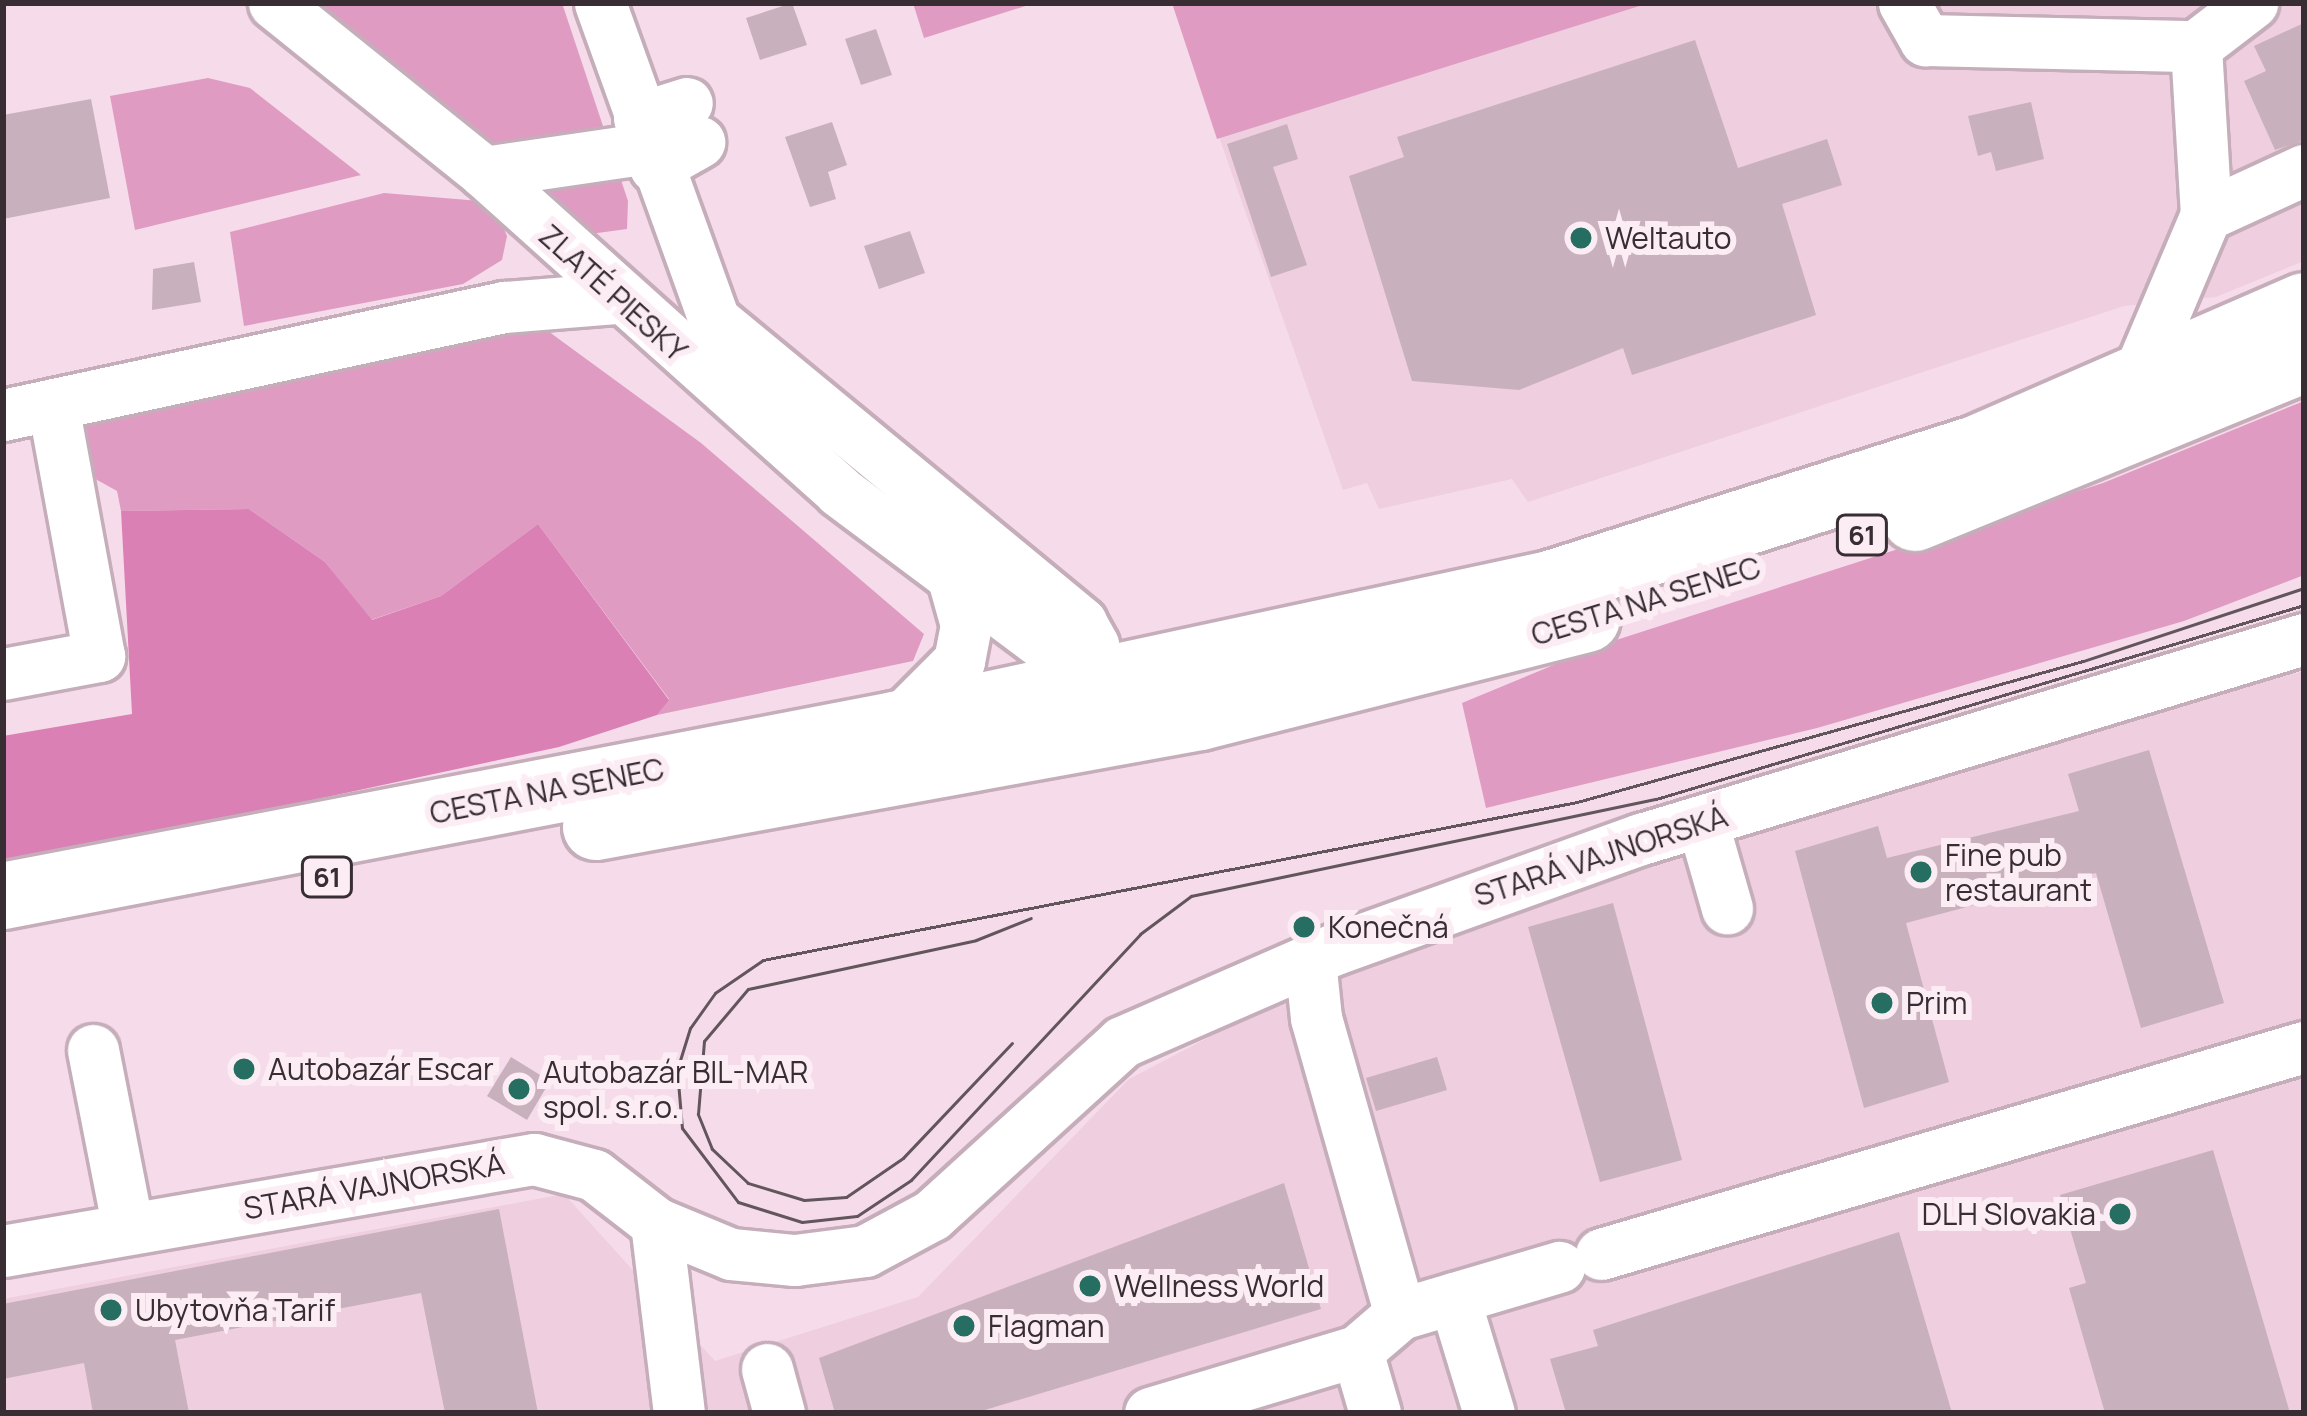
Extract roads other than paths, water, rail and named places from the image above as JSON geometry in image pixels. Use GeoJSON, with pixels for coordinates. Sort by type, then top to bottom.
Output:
{"type":"FeatureCollection","features":[{"type":"Feature","properties":{"kind":"main road","name":"CESTA NA SENEC"},"geometry":{"type":"LineString","coordinates":[[3,896],[1090,685],[1613,567],[1939,462],[2304,306]]}},
{"type":"Feature","properties":{"kind":"main road","name":"CESTA NA SENEC"},"geometry":{"type":"LineString","coordinates":[[3,939],[1200,717],[1452,658],[1824,548],[2010,485],[2304,358]]}},
{"type":"Feature","properties":{"kind":"street","name":"ZLATÉ PIESKY"},"geometry":{"type":"LineString","coordinates":[[274,3],[484,172],[615,298],[697,338],[1081,623],[1093,645],[1090,685]]}},
{"type":"Feature","properties":{"kind":"street","name":"ZLATÉ PIESKY"},"geometry":{"type":"LineString","coordinates":[[600,3],[665,136],[697,338],[954,582],[1090,685],[1200,717]]}},
{"type":"Feature","properties":{"kind":"street"},"geometry":{"type":"LineString","coordinates":[[1904,3],[1925,40],[2198,26],[2252,3]]}},
{"type":"Feature","properties":{"kind":"street"},"geometry":{"type":"LineString","coordinates":[[2135,382],[2206,215],[2198,26]]}},
{"type":"Feature","properties":{"kind":"street"},"geometry":{"type":"LineString","coordinates":[[484,172],[665,136]]}},
{"type":"Feature","properties":{"kind":"street"},"geometry":{"type":"LineString","coordinates":[[2206,215],[2304,170]]}},
{"type":"Feature","properties":{"kind":"street"},"geometry":{"type":"LineString","coordinates":[[504,307],[526,214]]}},
{"type":"Feature","properties":{"kind":"street"},"geometry":{"type":"LineString","coordinates":[[3,416],[504,307],[615,298]]}},
{"type":"Feature","properties":{"kind":"street"},"geometry":{"type":"LineString","coordinates":[[3,674],[100,656],[53,406]]}},
{"type":"Feature","properties":{"kind":"street"},"geometry":{"type":"LineString","coordinates":[[894,725],[940,690],[959,661],[965,625],[954,582]]}},
{"type":"Feature","properties":{"kind":"street","name":"STARÁ VAJNORSKÁ"},"geometry":{"type":"LineString","coordinates":[[3,1251],[534,1159],[594,1175],[656,1222],[770,1260],[833,1257],[902,1237],[1121,1042],[1310,959],[1702,821],[2304,639]]}},
{"type":"Feature","properties":{"kind":"street","name":"CESTA NA SENEC"},"geometry":{"type":"LineString","coordinates":[[964,761],[1090,685]]}},
{"type":"Feature","properties":{"kind":"street"},"geometry":{"type":"LineString","coordinates":[[1702,821],[1727,908]]}},
{"type":"Feature","properties":{"kind":"street"},"geometry":{"type":"LineString","coordinates":[[1310,959],[1316,1018],[1400,1314]]}},
{"type":"Feature","properties":{"kind":"street"},"geometry":{"type":"LineString","coordinates":[[1150,1413],[1357,1351],[1400,1314],[2304,1047]]}},
{"type":"Feature","properties":{"kind":"street"},"geometry":{"type":"LineString","coordinates":[[94,1050],[128,1228]]}},
{"type":"Feature","properties":{"kind":"street"},"geometry":{"type":"LineString","coordinates":[[656,1222],[679,1413]]}},
{"type":"Feature","properties":{"kind":"street"},"geometry":{"type":"LineString","coordinates":[[1454,1298],[1489,1413]]}},
{"type":"Feature","properties":{"kind":"street"},"geometry":{"type":"LineString","coordinates":[[1357,1351],[1376,1413]]}},
{"type":"Feature","properties":{"kind":"tram line"},"geometry":{"type":"LineString","coordinates":[[2304,588],[2083,661],[1577,802],[763,960],[715,993],[690,1028],[677,1070],[682,1128],[738,1202],[802,1222],[857,1216],[911,1180],[1140,934],[1191,896],[1656,799],[2304,605]]}},
{"type":"Feature","properties":{"kind":"tram line"},"geometry":{"type":"LineString","coordinates":[[1012,1043],[903,1158],[846,1197],[804,1200],[748,1183],[712,1149],[698,1114],[704,1041],[748,989],[976,940],[1031,918]]}},
{"type":"Feature","properties":{"kind":"place","name":"Weltauto"},"geometry":{"type":"Point","coordinates":[1581,238]}},
{"type":"Feature","properties":{"kind":"place","name":"Fine pub restaurant"},"geometry":{"type":"Point","coordinates":[1921,872]}},
{"type":"Feature","properties":{"kind":"place","name":"Konečná"},"geometry":{"type":"Point","coordinates":[1304,927]}},
{"type":"Feature","properties":{"kind":"place","name":"Prim"},"geometry":{"type":"Point","coordinates":[1882,1003]}},
{"type":"Feature","properties":{"kind":"place","name":"Autobazár Escar"},"geometry":{"type":"Point","coordinates":[244,1069]}},
{"type":"Feature","properties":{"kind":"place","name":"Autobazár BIL-MAR spol. s.r.o."},"geometry":{"type":"Point","coordinates":[519,1089]}},
{"type":"Feature","properties":{"kind":"place","name":"DLH Slovakia"},"geometry":{"type":"Point","coordinates":[2120,1214]}},
{"type":"Feature","properties":{"kind":"place","name":"Wellness World"},"geometry":{"type":"Point","coordinates":[1090,1286]}},
{"type":"Feature","properties":{"kind":"place","name":"Ubytovňa Tarif"},"geometry":{"type":"Point","coordinates":[111,1310]}},
{"type":"Feature","properties":{"kind":"place","name":"Flagman"},"geometry":{"type":"Point","coordinates":[964,1326]}}]}
